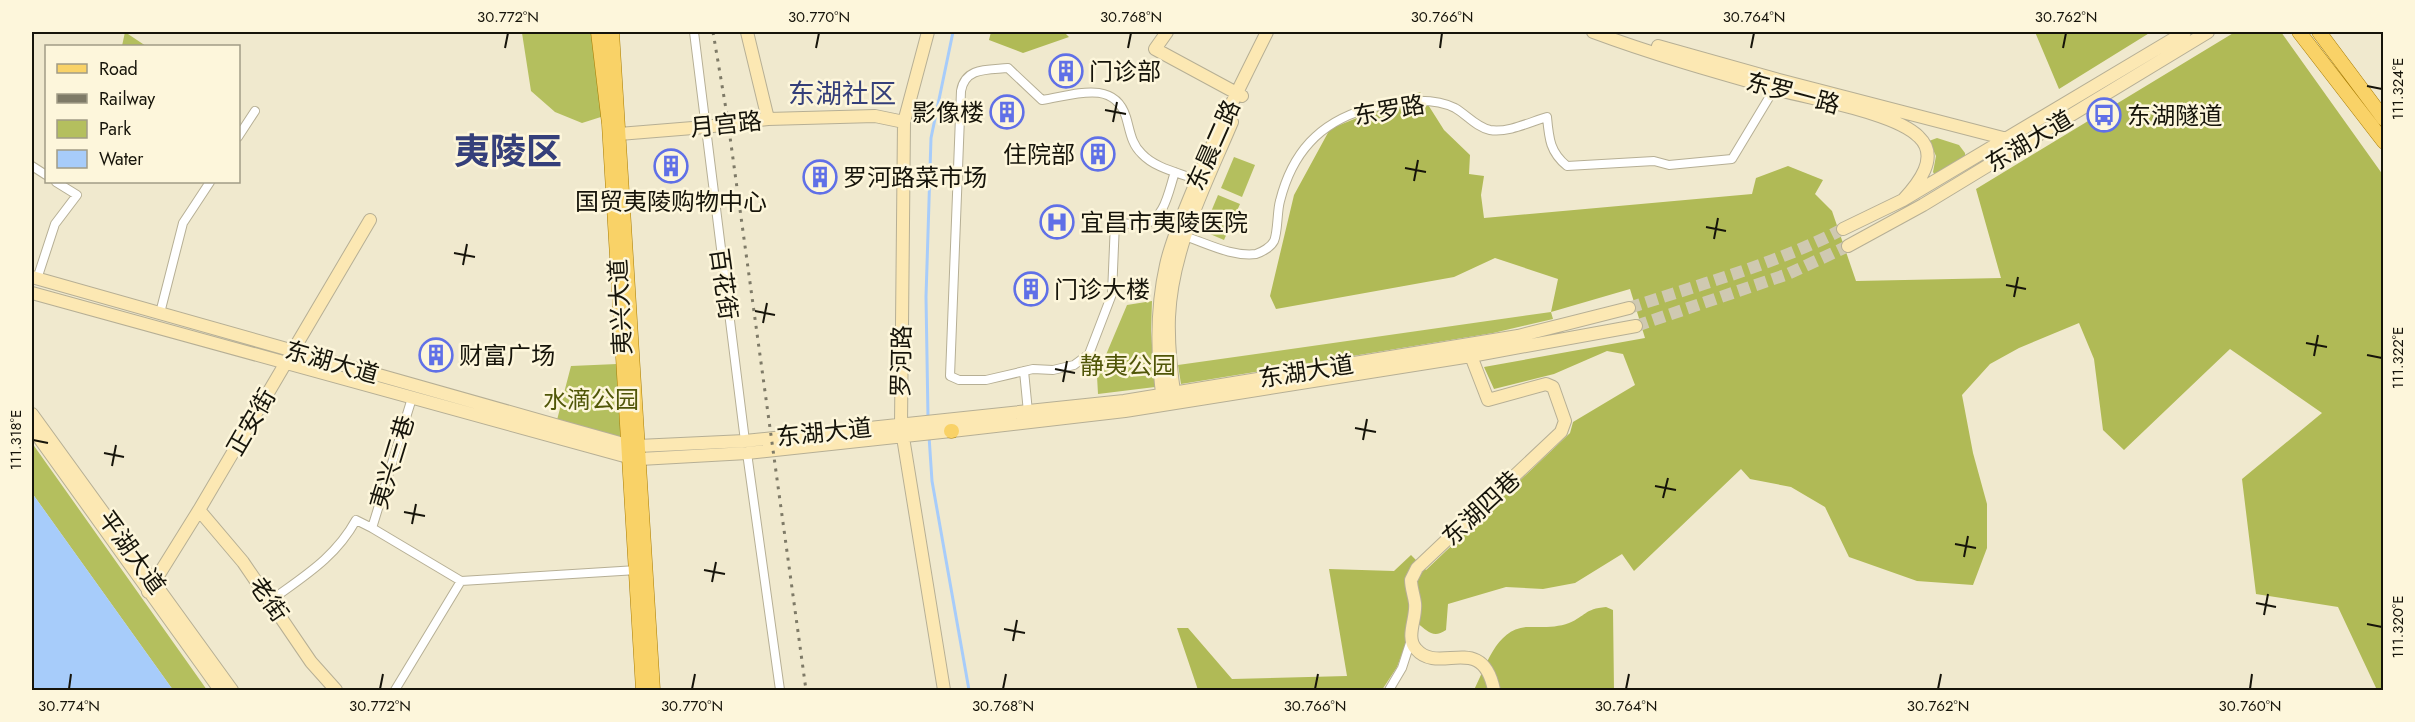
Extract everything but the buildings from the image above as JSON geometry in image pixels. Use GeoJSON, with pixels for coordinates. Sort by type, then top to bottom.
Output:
{"type":"FeatureCollection","features":[{"type":"Feature","properties":{"kind":"main road","name":"夷兴大道"},"geometry":{"type":"LineString","coordinates":[[598,32],[609,124],[653,690]]}},
{"type":"Feature","properties":{"kind":"main road","name":"夷兴大道"},"geometry":{"type":"LineString","coordinates":[[612,32],[619,134],[643,690]]}},
{"type":"Feature","properties":{"kind":"main road"},"geometry":{"type":"LineString","coordinates":[[747,32],[768,119]]}},
{"type":"Feature","properties":{"kind":"main road","name":"罗河路"},"geometry":{"type":"LineString","coordinates":[[921,32],[901,122],[897,431],[935,690]]}},
{"type":"Feature","properties":{"kind":"main road","name":"罗河路"},"geometry":{"type":"LineString","coordinates":[[901,122],[928,32]]}},
{"type":"Feature","properties":{"kind":"main road"},"geometry":{"type":"LineString","coordinates":[[1167,32],[1155,49],[1240,95]]}},
{"type":"Feature","properties":{"kind":"main road","name":"东晨二路"},"geometry":{"type":"LineString","coordinates":[[1169,399],[1169,317],[1180,235],[1267,32]]}},
{"type":"Feature","properties":{"kind":"main road","name":"东晨二路"},"geometry":{"type":"LineString","coordinates":[[1240,95],[1276,32]]}},
{"type":"Feature","properties":{"kind":"main road","name":"东罗一路"},"geometry":{"type":"LineString","coordinates":[[1593,32],[1668,58],[2007,139]]}},
{"type":"Feature","properties":{"kind":"main road","name":"东罗一路"},"geometry":{"type":"LineString","coordinates":[[1615,32],[1777,85],[1895,120],[1920,137],[1927,149],[1926,167],[1922,178],[1903,200]]}},
{"type":"Feature","properties":{"kind":"main road","name":"东湖大道"},"geometry":{"type":"LineString","coordinates":[[1843,229],[1903,200],[2185,32]]}},
{"type":"Feature","properties":{"kind":"main road","name":"东湖大道"},"geometry":{"type":"LineString","coordinates":[[1848,246],[1923,205],[2208,32]]}},
{"type":"Feature","properties":{"kind":"main road"},"geometry":{"type":"LineString","coordinates":[[2299,32],[2384,142]]}},
{"type":"Feature","properties":{"kind":"main road"},"geometry":{"type":"LineString","coordinates":[[2319,32],[2384,119]]}},
{"type":"Feature","properties":{"kind":"main road","name":"月宫路"},"geometry":{"type":"LineString","coordinates":[[619,134],[768,119],[874,116],[901,122]]}},
{"type":"Feature","properties":{"kind":"main road","name":"正安街"},"geometry":{"type":"LineString","coordinates":[[151,587],[370,220]]}},
{"type":"Feature","properties":{"kind":"main road","name":"东湖大道"},"geometry":{"type":"LineString","coordinates":[[34,278],[292,351],[633,452]]}},
{"type":"Feature","properties":{"kind":"main road","name":"东湖大道"},"geometry":{"type":"LineString","coordinates":[[32,293],[412,398],[633,452],[746,447],[897,431],[1099,415],[1169,399],[1541,332],[1629,308]]}},
{"type":"Feature","properties":{"kind":"main road","name":"东湖大道"},"geometry":{"type":"LineString","coordinates":[[952,427],[1028,412],[1169,399],[1471,356],[1636,326]]}},
{"type":"Feature","properties":{"kind":"main road","name":"东湖四巷"},"geometry":{"type":"LineString","coordinates":[[1412,640],[1416,604],[1411,588],[1413,573],[1561,432],[1565,421],[1553,387],[1546,384],[1488,400],[1471,356]]}},
{"type":"Feature","properties":{"kind":"main road","name":"平湖大道"},"geometry":{"type":"LineString","coordinates":[[32,414],[220,690]]}},
{"type":"Feature","properties":{"kind":"main road","name":"平湖大道"},"geometry":{"type":"LineString","coordinates":[[32,428],[151,587],[232,690]]}},
{"type":"Feature","properties":{"kind":"main road","name":"罗河路"},"geometry":{"type":"LineString","coordinates":[[897,431],[944,690]]}},
{"type":"Feature","properties":{"kind":"main road","name":"老街"},"geometry":{"type":"LineString","coordinates":[[199,510],[243,562],[311,662],[336,690]]}},
{"type":"Feature","properties":{"kind":"main road"},"geometry":{"type":"LineString","coordinates":[[1412,640],[1416,650],[1428,656],[1471,658],[1479,662],[1489,673],[1494,690]]}},
{"type":"Feature","properties":{"kind":"street","name":"百花街"},"geometry":{"type":"LineString","coordinates":[[693,32],[746,447],[780,690]]}},
{"type":"Feature","properties":{"kind":"street"},"geometry":{"type":"LineString","coordinates":[[1175,172],[1160,213],[1152,221],[1143,224],[1115,222],[1112,294],[1089,354],[1074,365],[1053,370],[1024,371],[986,380],[959,380],[950,376],[961,103],[963,83],[966,78],[978,71],[1008,68],[1042,100],[1093,91],[1109,94],[1121,105],[1131,137],[1139,152],[1148,161],[1201,182]]}},
{"type":"Feature","properties":{"kind":"street","name":"东罗路"},"geometry":{"type":"LineString","coordinates":[[1180,235],[1222,250],[1255,254],[1266,250],[1274,241],[1280,200],[1291,170],[1306,146],[1327,125],[1366,109],[1421,101],[1444,102],[1480,127],[1491,130],[1505,130],[1547,117],[1550,144],[1557,158],[1567,166],[1654,160],[1669,165],[1732,159],[1777,85]]}},
{"type":"Feature","properties":{"kind":"street"},"geometry":{"type":"LineString","coordinates":[[240,134],[255,111]]}},
{"type":"Feature","properties":{"kind":"street"},"geometry":{"type":"LineString","coordinates":[[32,166],[45,174]]}},
{"type":"Feature","properties":{"kind":"street"},"geometry":{"type":"LineString","coordinates":[[34,278],[55,224],[76,195],[58,183]]}},
{"type":"Feature","properties":{"kind":"street"},"geometry":{"type":"LineString","coordinates":[[160,313],[183,223],[209,183]]}},
{"type":"Feature","properties":{"kind":"street"},"geometry":{"type":"LineString","coordinates":[[1024,371],[1028,412]]}},
{"type":"Feature","properties":{"kind":"street","name":"夷兴三巷"},"geometry":{"type":"LineString","coordinates":[[412,398],[372,528],[461,581]]}},
{"type":"Feature","properties":{"kind":"street"},"geometry":{"type":"LineString","coordinates":[[270,600],[331,555],[356,520],[372,528]]}},
{"type":"Feature","properties":{"kind":"street"},"geometry":{"type":"LineString","coordinates":[[395,690],[461,581],[637,570]]}},
{"type":"Feature","properties":{"kind":"street"},"geometry":{"type":"LineString","coordinates":[[1389,690],[1402,668],[1412,640]]}},
{"type":"Feature","properties":{"kind":"green space"},"geometry":{"type":"Polygon","coordinates":[[[125,32],[144,45],[122,45],[125,32]]]}},
{"type":"Feature","properties":{"kind":"green space"},"geometry":{"type":"Polygon","coordinates":[[[592,32],[604,116],[582,123],[555,112],[531,91],[522,33],[592,32]]]}},
{"type":"Feature","properties":{"kind":"green space"},"geometry":{"type":"Polygon","coordinates":[[[991,32],[1064,32],[1069,37],[1023,53],[989,40],[991,32]]]}},
{"type":"Feature","properties":{"kind":"green space"},"geometry":{"type":"Polygon","coordinates":[[[2035,32],[2151,32],[2059,89],[2035,32]]]}},
{"type":"Feature","properties":{"kind":"green space"},"geometry":{"type":"Polygon","coordinates":[[[2235,32],[2281,32],[2383,175],[2383,690],[2377,690],[2338,607],[2256,594],[2242,479],[2322,413],[2230,349],[2124,450],[2103,430],[2094,359],[2079,323],[2019,348],[1990,364],[1962,395],[1973,453],[1987,504],[1987,548],[1973,585],[1917,581],[1849,557],[1825,507],[1791,487],[1750,479],[1741,469],[1634,571],[1622,554],[1575,583],[1543,589],[1506,587],[1448,604],[1446,630],[1441,633],[1431,633],[1417,623],[1407,640],[1397,667],[1382,690],[1198,690],[1177,628],[1188,628],[1232,679],[1347,676],[1329,569],[1394,571],[1411,555],[1426,570],[1570,433],[1573,422],[1635,385],[1623,354],[1607,351],[1554,374],[1494,389],[1484,367],[1645,338],[1630,289],[1551,312],[1558,279],[1495,258],[1454,277],[1276,309],[1270,296],[1294,195],[1330,129],[1420,92],[1444,130],[1470,155],[1469,174],[1484,176],[1481,195],[1484,218],[1752,194],[1756,178],[1788,166],[1823,180],[1815,194],[1832,211],[1856,281],[2001,278],[1976,189],[2235,32]]]}},
{"type":"Feature","properties":{"kind":"green space"},"geometry":{"type":"Polygon","coordinates":[[[1937,138],[1959,145],[1965,157],[1936,177],[1933,172],[1936,156],[1929,141],[1937,138]]]}},
{"type":"Feature","properties":{"kind":"green space"},"geometry":{"type":"Polygon","coordinates":[[[1234,157],[1255,165],[1242,197],[1221,188],[1234,157]]]}},
{"type":"Feature","properties":{"kind":"green space"},"geometry":{"type":"Polygon","coordinates":[[[1218,195],[1240,204],[1224,240],[1203,231],[1218,195]]]}},
{"type":"Feature","properties":{"kind":"green space","name":"静夷公园"},"geometry":{"type":"Polygon","coordinates":[[[1152,301],[1151,331],[1155,387],[1098,394],[1097,376],[1127,305],[1152,301]]]}},
{"type":"Feature","properties":{"kind":"green space"},"geometry":{"type":"Polygon","coordinates":[[[1551,312],[1553,319],[1493,333],[1181,384],[1178,365],[1551,312]]]}},
{"type":"Feature","properties":{"kind":"green space","name":"水滴公园"},"geometry":{"type":"Polygon","coordinates":[[[617,364],[621,439],[557,420],[571,366],[617,364]]]}},
{"type":"Feature","properties":{"kind":"green space"},"geometry":{"type":"Polygon","coordinates":[[[32,443],[207,690],[173,690],[32,493],[32,443]]]}},
{"type":"Feature","properties":{"kind":"green space"},"geometry":{"type":"Polygon","coordinates":[[[1606,607],[1613,610],[1614,690],[1474,690],[1494,650],[1508,634],[1528,627],[1564,625],[1589,611],[1606,607]]]}},
{"type":"Feature","properties":{"kind":"water"},"geometry":{"type":"Polygon","coordinates":[[[32,493],[173,690],[32,690],[32,493]]]}},
{"type":"Feature","properties":{"kind":"waterway"},"geometry":{"type":"LineString","coordinates":[[928,417],[926,297],[931,138],[953,32]]}},
{"type":"Feature","properties":{"kind":"waterway"},"geometry":{"type":"LineString","coordinates":[[929,436],[932,481],[969,690]]}},
{"type":"Feature","properties":{"kind":"tunnel"},"geometry":{"type":"LineString","coordinates":[[1629,308],[1765,263],[1843,229]]}},
{"type":"Feature","properties":{"kind":"tunnel"},"geometry":{"type":"LineString","coordinates":[[1636,326],[1788,274],[1848,246]]}},
{"type":"Feature","properties":{"kind":"railway"},"geometry":{"type":"LineString","coordinates":[[713,32],[727,115],[806,690]]}},
{"type":"Feature","properties":{"kind":"place","name":"门诊部"},"geometry":{"type":"Point","coordinates":[1066,71]}},
{"type":"Feature","properties":{"kind":"place","name":"影像楼"},"geometry":{"type":"Point","coordinates":[1007,112]}},
{"type":"Feature","properties":{"kind":"place","name":"东湖隧道"},"geometry":{"type":"Point","coordinates":[2104,115]}},
{"type":"Feature","properties":{"kind":"place","name":"住院部"},"geometry":{"type":"Point","coordinates":[1098,154]}},
{"type":"Feature","properties":{"kind":"place","name":"国贸夷陵购物中心"},"geometry":{"type":"Point","coordinates":[671,166]}},
{"type":"Feature","properties":{"kind":"place","name":"罗河路菜市场"},"geometry":{"type":"Point","coordinates":[820,177]}},
{"type":"Feature","properties":{"kind":"place","name":"宜昌市夷陵医院"},"geometry":{"type":"Point","coordinates":[1057,222]}},
{"type":"Feature","properties":{"kind":"place","name":"门诊大楼"},"geometry":{"type":"Point","coordinates":[1031,289]}},
{"type":"Feature","properties":{"kind":"place","name":"财富广场"},"geometry":{"type":"Point","coordinates":[436,355]}},
{"type":"Feature","properties":{"kind":"district","name":"东湖社区"},"geometry":{"type":"Point","coordinates":[842,93]}},
{"type":"Feature","properties":{"kind":"district","name":"夷陵区"},"geometry":{"type":"Point","coordinates":[508,151]}}]}
